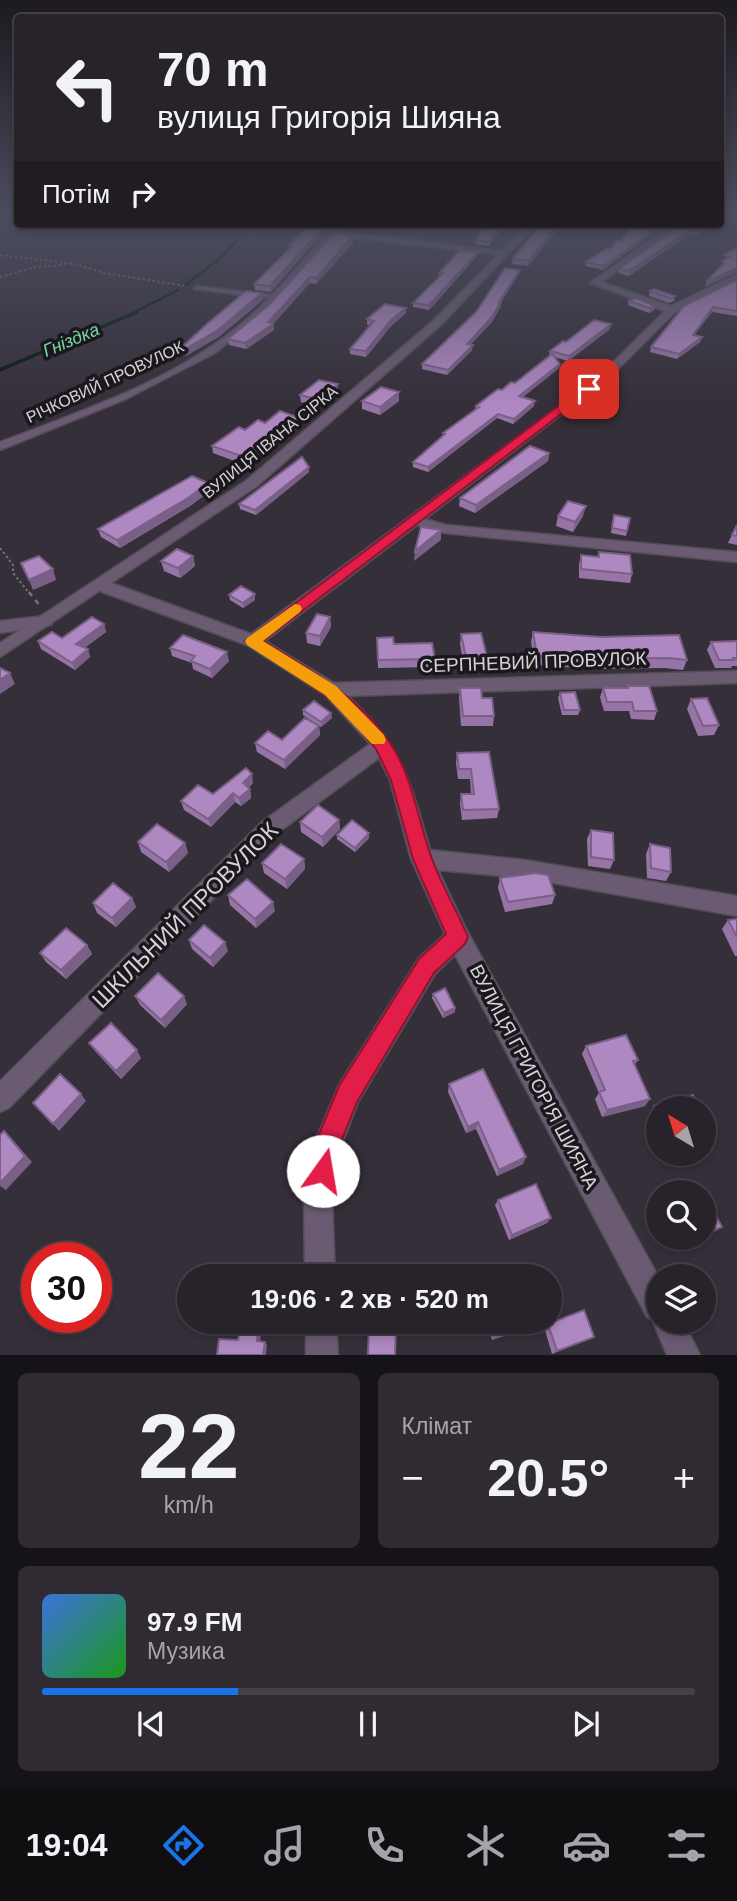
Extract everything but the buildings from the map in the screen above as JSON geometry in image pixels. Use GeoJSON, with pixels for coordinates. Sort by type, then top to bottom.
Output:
{"type":"FeatureCollection","features":[{"type":"Feature","properties":{"kind":"street","name":"РІЧКОВИЙ ПРОВУЛОК"},"geometry":{"type":"LineString","coordinates":[[0,446],[95,408],[185,364],[237,332],[291,277]]}},
{"type":"Feature","properties":{"kind":"street","name":"ВУЛИЦЯ ІВАНА СІРКА"},"geometry":{"type":"LineString","coordinates":[[0,651],[252,483],[398,359],[480,277]]}},
{"type":"Feature","properties":{"kind":"street"},"geometry":{"type":"LineString","coordinates":[[603,277],[595,283],[601,288],[672,310]]}},
{"type":"Feature","properties":{"kind":"street"},"geometry":{"type":"LineString","coordinates":[[253,641],[606,375],[672,310],[737,277]]}},
{"type":"Feature","properties":{"kind":"street"},"geometry":{"type":"LineString","coordinates":[[414,520],[445,529],[737,557]]}},
{"type":"Feature","properties":{"kind":"street","name":"ВУЛИЦЯ ГРИГОРІЯ ШИЯНА"},"geometry":{"type":"LineString","coordinates":[[100,585],[253,641],[331,690],[382,745],[400,780],[422,859],[458,937],[646,1284]]}},
{"type":"Feature","properties":{"kind":"street"},"geometry":{"type":"LineString","coordinates":[[0,627],[47,620]]}},
{"type":"Feature","properties":{"kind":"street","name":"СЕРПНЕВИЙ ПРОВУЛОК"},"geometry":{"type":"LineString","coordinates":[[331,690],[737,677]]}},
{"type":"Feature","properties":{"kind":"street","name":"ШКІЛЬНИЙ ПРОВУЛОК"},"geometry":{"type":"LineString","coordinates":[[0,1099],[269,828],[382,745]]}},
{"type":"Feature","properties":{"kind":"street"},"geometry":{"type":"LineString","coordinates":[[422,859],[525,869],[737,906]]}},
{"type":"Feature","properties":{"kind":"street"},"geometry":{"type":"LineString","coordinates":[[320,1264],[318,1197],[328,1144],[348,1094],[427,966],[458,937]]}},
{"type":"Feature","properties":{"kind":"street"},"geometry":{"type":"LineString","coordinates":[[321,1334],[322,1355]]}},
{"type":"Feature","properties":{"kind":"street"},"geometry":{"type":"LineString","coordinates":[[673,1334],[684,1355]]}},
{"type":"Feature","properties":{"kind":"lane"},"geometry":{"type":"LineString","coordinates":[[197,288],[274,297]]}},
{"type":"Feature","properties":{"kind":"path"},"geometry":{"type":"LineString","coordinates":[[130,277],[197,288]]}},
{"type":"Feature","properties":{"kind":"path"},"geometry":{"type":"LineString","coordinates":[[0,548],[13,565],[13,573],[33,595],[47,620]]}},
{"type":"Feature","properties":{"kind":"waterway","name":"Гніздка"},"geometry":{"type":"LineString","coordinates":[[185,285],[195,277]]}},
{"type":"Feature","properties":{"kind":"waterway","name":"Гніздка"},"geometry":{"type":"LineString","coordinates":[[133,313],[178,290]]}},
{"type":"Feature","properties":{"kind":"waterway","name":"Гніздка"},"geometry":{"type":"LineString","coordinates":[[0,370],[137,312]]}},
{"type":"Feature","properties":{"kind":"slow traffic"},"geometry":{"type":"LineString","coordinates":[[295,609],[253,641],[331,690],[378,740]]}},
{"type":"Feature","properties":{"kind":"route"},"geometry":{"type":"LineString","coordinates":[[323,1171],[328,1144],[348,1094],[427,966],[458,937],[422,859],[400,780],[382,745],[331,690],[253,641],[589,389]]}}]}
